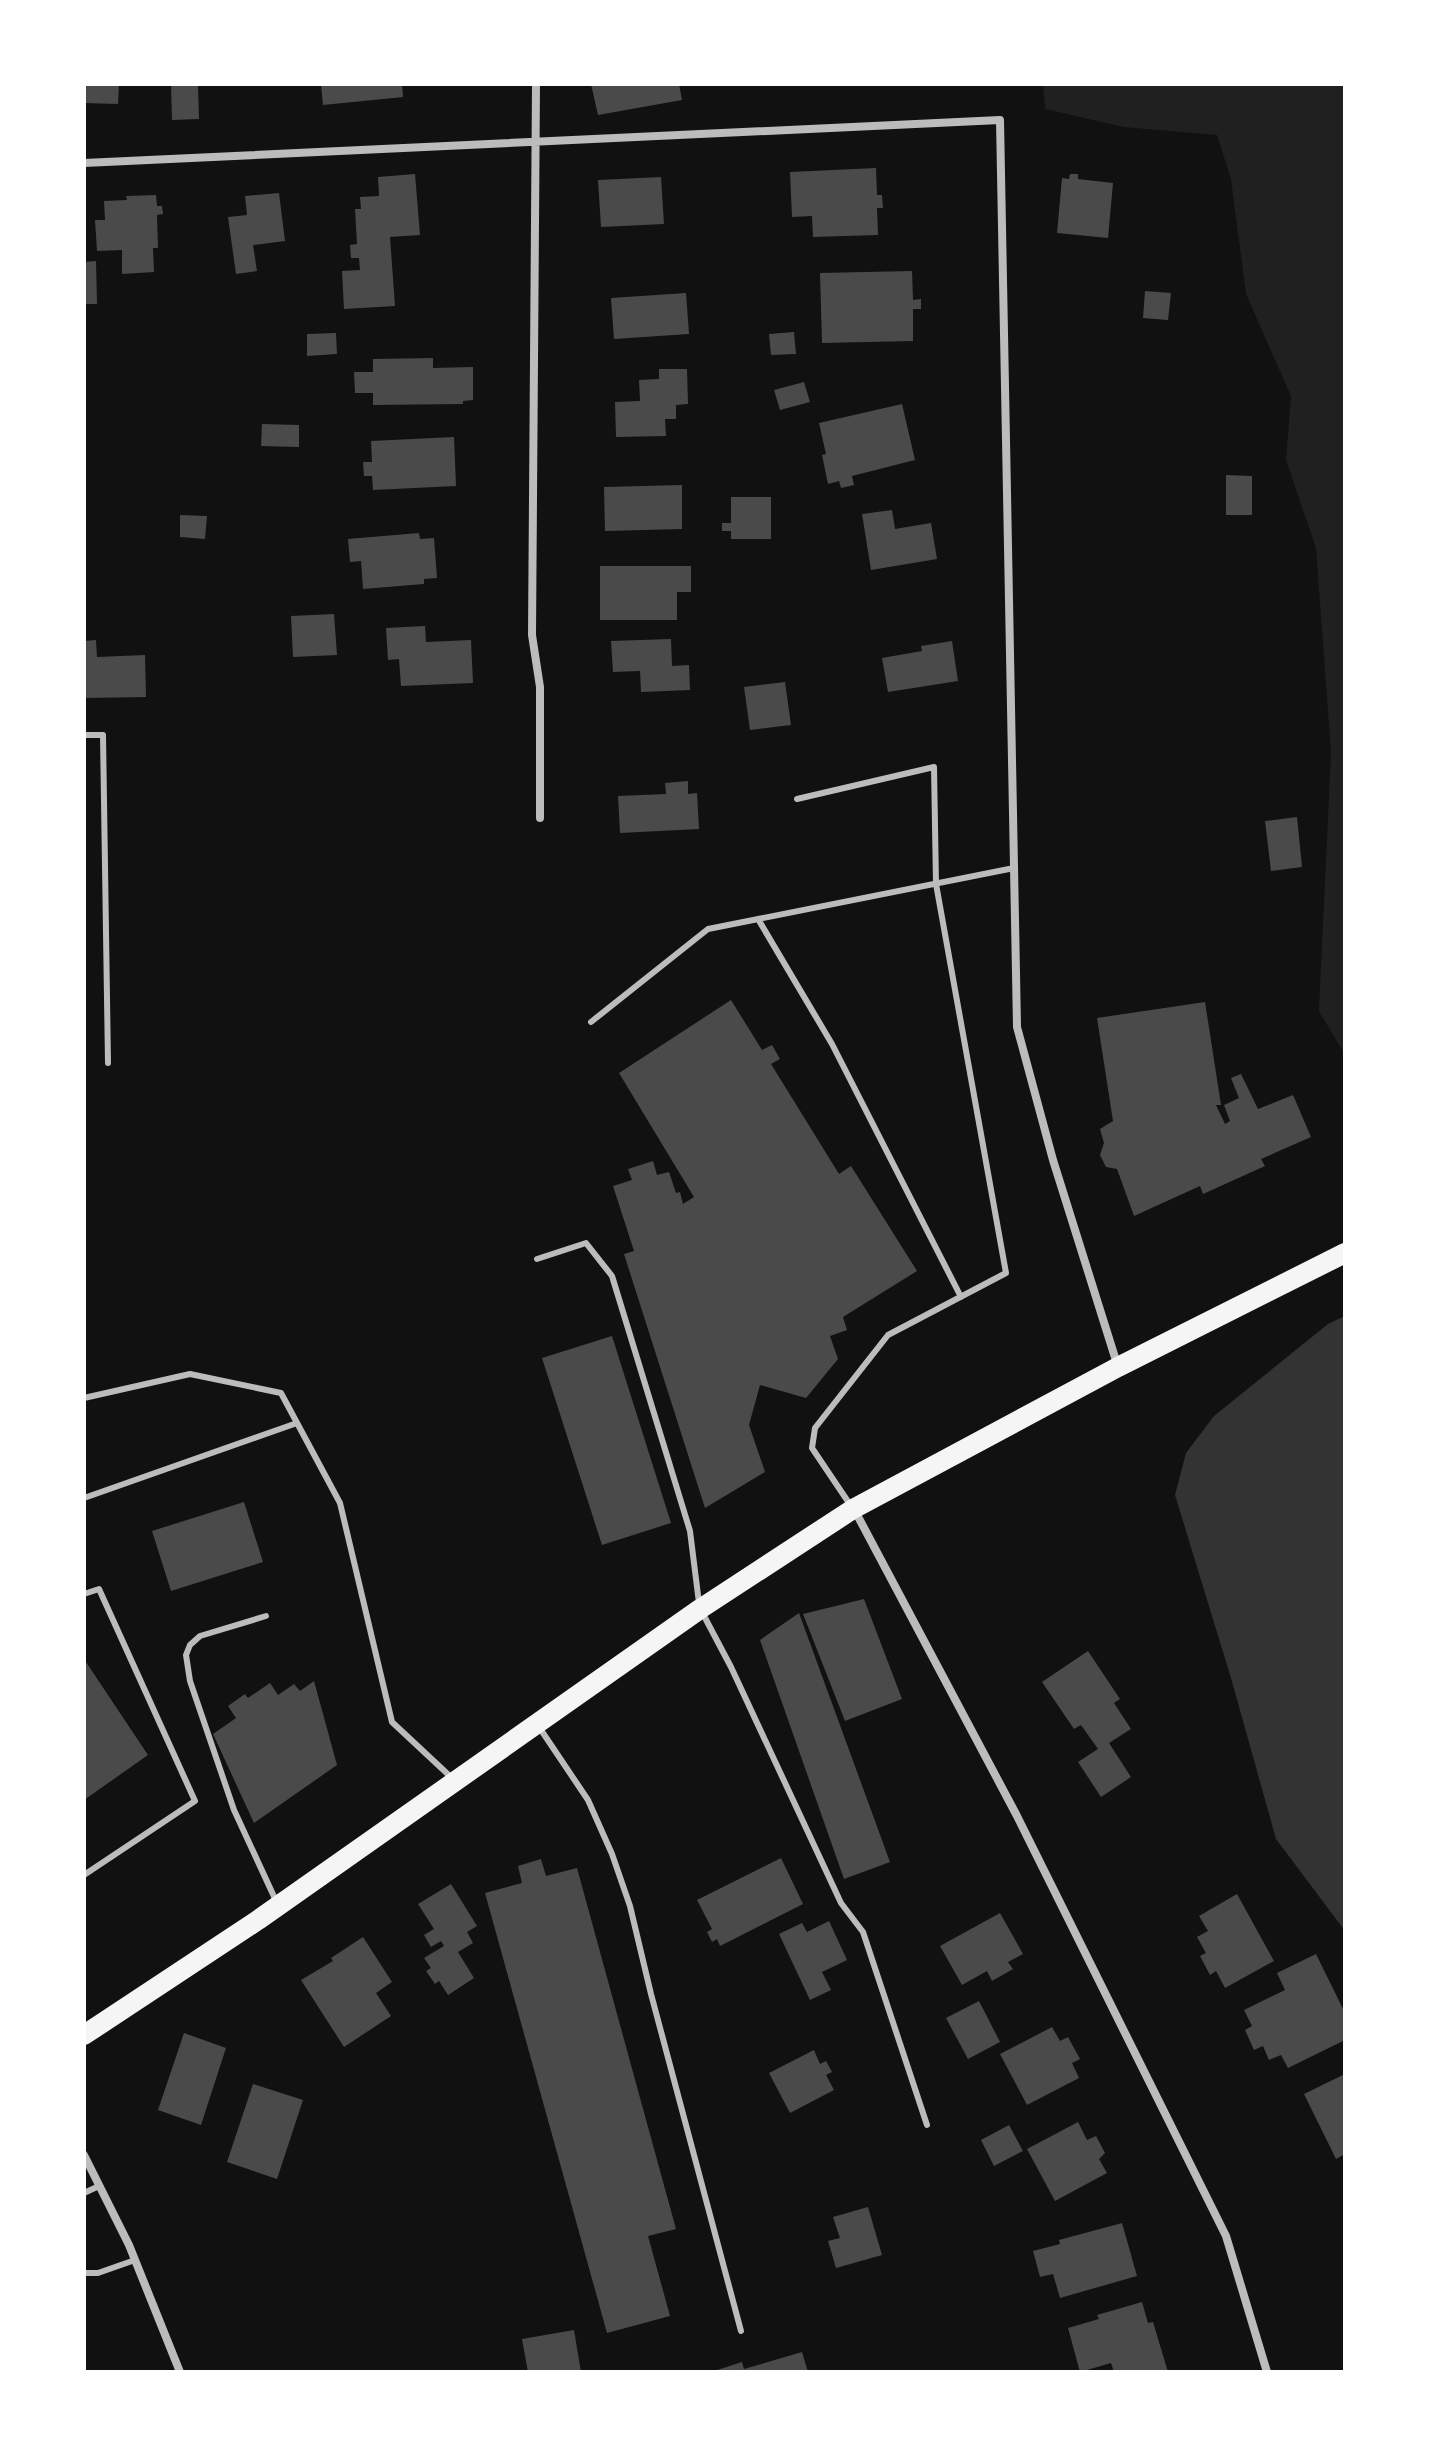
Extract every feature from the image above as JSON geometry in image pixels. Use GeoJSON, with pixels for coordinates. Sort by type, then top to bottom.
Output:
{"type":"FeatureCollection","features":[{"type":"Feature","properties":{"kind":"main road"},"geometry":{"type":"LineString","coordinates":[[84,2035],[278,1906],[700,1609],[853,1509],[1118,1367],[1345,1253]]}},
{"type":"Feature","properties":{"kind":"street"},"geometry":{"type":"LineString","coordinates":[[536,84],[532,635],[540,687],[540,818]]}},
{"type":"Feature","properties":{"kind":"street"},"geometry":{"type":"LineString","coordinates":[[84,163],[1000,120],[1017,1027],[1053,1160],[1118,1367]]}},
{"type":"Feature","properties":{"kind":"street"},"geometry":{"type":"LineString","coordinates":[[853,1509],[1017,1816],[1226,2236],[1267,2372]]}},
{"type":"Feature","properties":{"kind":"street"},"geometry":{"type":"LineString","coordinates":[[84,2155],[135,2260],[180,2372]]}},
{"type":"Feature","properties":{"kind":"lane"},"geometry":{"type":"LineString","coordinates":[[84,735],[103,735],[108,1063]]}},
{"type":"Feature","properties":{"kind":"lane"},"geometry":{"type":"LineString","coordinates":[[797,799],[934,767],[936,884],[1006,1273],[888,1335],[815,1428],[812,1448],[853,1509]]}},
{"type":"Feature","properties":{"kind":"lane"},"geometry":{"type":"LineString","coordinates":[[591,1022],[708,929],[1014,868]]}},
{"type":"Feature","properties":{"kind":"lane"},"geometry":{"type":"LineString","coordinates":[[758,919],[832,1044],[961,1297]]}},
{"type":"Feature","properties":{"kind":"lane"},"geometry":{"type":"LineString","coordinates":[[537,1259],[586,1243],[612,1276],[690,1531],[700,1609],[731,1667],[841,1903],[863,1932],[927,2125]]}},
{"type":"Feature","properties":{"kind":"lane"},"geometry":{"type":"LineString","coordinates":[[84,1398],[190,1374],[281,1393],[340,1503],[392,1722],[455,1782]]}},
{"type":"Feature","properties":{"kind":"lane"},"geometry":{"type":"LineString","coordinates":[[84,1498],[297,1423]]}},
{"type":"Feature","properties":{"kind":"lane"},"geometry":{"type":"LineString","coordinates":[[84,1594],[99,1589],[195,1801],[84,1875]]}},
{"type":"Feature","properties":{"kind":"lane"},"geometry":{"type":"LineString","coordinates":[[266,1616],[200,1636],[190,1645],[186,1655],[190,1681],[234,1810],[278,1906]]}},
{"type":"Feature","properties":{"kind":"lane"},"geometry":{"type":"LineString","coordinates":[[537,1724],[588,1800],[612,1854],[630,1906],[741,2331]]}},
{"type":"Feature","properties":{"kind":"lane"},"geometry":{"type":"LineString","coordinates":[[84,2193],[99,2186]]}},
{"type":"Feature","properties":{"kind":"lane"},"geometry":{"type":"LineString","coordinates":[[84,2273],[98,2273],[135,2260]]}},
{"type":"Feature","properties":{"kind":"shaded area"},"geometry":{"type":"Polygon","coordinates":[[[1043,84],[1345,84],[1345,1055],[1319,1011],[1331,752],[1316,548],[1286,460],[1291,396],[1246,294],[1231,179],[1217,135],[1124,127],[1045,109],[1043,84]]]}},
{"type":"Feature","properties":{"kind":"shaded area"},"geometry":{"type":"Polygon","coordinates":[[[1345,1316],[1345,1931],[1276,1839],[1175,1495],[1186,1453],[1214,1416],[1328,1324],[1345,1316]]]}},
{"type":"Feature","properties":{"kind":"building"},"geometry":{"type":"Polygon","coordinates":[[[84,84],[119,84],[118,104],[84,103],[84,84]]]}},
{"type":"Feature","properties":{"kind":"building"},"geometry":{"type":"Polygon","coordinates":[[[171,84],[198,84],[199,119],[172,120],[171,84]]]}},
{"type":"Feature","properties":{"kind":"building"},"geometry":{"type":"Polygon","coordinates":[[[321,84],[402,84],[403,97],[323,105],[321,84]]]}},
{"type":"Feature","properties":{"kind":"building"},"geometry":{"type":"Polygon","coordinates":[[[591,84],[679,84],[682,100],[598,115],[591,84]]]}},
{"type":"Feature","properties":{"kind":"building"},"geometry":{"type":"Polygon","coordinates":[[[876,168],[877,195],[882,195],[883,208],[877,208],[878,235],[813,237],[812,216],[792,217],[790,172],[876,168]]]}},
{"type":"Feature","properties":{"kind":"building"},"geometry":{"type":"Polygon","coordinates":[[[415,174],[420,235],[390,237],[395,306],[344,309],[342,271],[360,270],[359,258],[351,258],[350,245],[357,244],[355,209],[361,209],[360,197],[379,196],[378,177],[415,174]]]}},
{"type":"Feature","properties":{"kind":"building"},"geometry":{"type":"Polygon","coordinates":[[[1070,174],[1078,174],[1078,179],[1113,183],[1108,238],[1057,233],[1062,178],[1069,179],[1070,174]]]}},
{"type":"Feature","properties":{"kind":"building"},"geometry":{"type":"Polygon","coordinates":[[[661,177],[664,224],[601,227],[598,180],[661,177]]]}},
{"type":"Feature","properties":{"kind":"building"},"geometry":{"type":"Polygon","coordinates":[[[279,193],[285,241],[253,245],[257,271],[236,274],[228,217],[247,215],[245,196],[279,193]]]}},
{"type":"Feature","properties":{"kind":"building"},"geometry":{"type":"Polygon","coordinates":[[[156,195],[157,206],[162,206],[163,214],[157,215],[158,248],[153,248],[154,272],[122,274],[122,250],[97,251],[95,220],[105,220],[104,201],[127,200],[126,196],[156,195]]]}},
{"type":"Feature","properties":{"kind":"building"},"geometry":{"type":"Polygon","coordinates":[[[96,261],[97,304],[84,304],[84,262],[96,261]]]}},
{"type":"Feature","properties":{"kind":"building"},"geometry":{"type":"Polygon","coordinates":[[[912,271],[913,300],[921,299],[921,309],[913,309],[913,341],[822,343],[820,273],[912,271]]]}},
{"type":"Feature","properties":{"kind":"building"},"geometry":{"type":"Polygon","coordinates":[[[1145,291],[1171,293],[1168,320],[1143,318],[1145,291]]]}},
{"type":"Feature","properties":{"kind":"building"},"geometry":{"type":"Polygon","coordinates":[[[686,293],[689,334],[614,339],[611,298],[686,293]]]}},
{"type":"Feature","properties":{"kind":"building"},"geometry":{"type":"Polygon","coordinates":[[[794,332],[796,354],[771,355],[769,334],[794,332]]]}},
{"type":"Feature","properties":{"kind":"building"},"geometry":{"type":"Polygon","coordinates":[[[336,333],[337,354],[307,356],[307,334],[336,333]]]}},
{"type":"Feature","properties":{"kind":"building"},"geometry":{"type":"Polygon","coordinates":[[[433,358],[433,368],[473,367],[473,400],[463,401],[463,404],[373,405],[373,393],[355,393],[354,372],[373,372],[373,359],[433,358]]]}},
{"type":"Feature","properties":{"kind":"building"},"geometry":{"type":"Polygon","coordinates":[[[659,369],[687,369],[688,404],[676,405],[676,419],[665,419],[666,436],[616,437],[615,402],[640,401],[639,380],[659,379],[659,369]]]}},
{"type":"Feature","properties":{"kind":"building"},"geometry":{"type":"Polygon","coordinates":[[[804,382],[810,402],[780,410],[774,390],[804,382]]]}},
{"type":"Feature","properties":{"kind":"building"},"geometry":{"type":"Polygon","coordinates":[[[902,404],[915,460],[852,476],[854,485],[841,488],[839,481],[828,484],[822,455],[826,454],[819,423],[902,404]]]}},
{"type":"Feature","properties":{"kind":"building"},"geometry":{"type":"Polygon","coordinates":[[[262,424],[299,425],[299,447],[261,446],[262,424]]]}},
{"type":"Feature","properties":{"kind":"building"},"geometry":{"type":"Polygon","coordinates":[[[454,437],[456,486],[373,490],[372,476],[364,476],[363,462],[372,462],[371,441],[454,437]]]}},
{"type":"Feature","properties":{"kind":"building"},"geometry":{"type":"Polygon","coordinates":[[[1226,475],[1252,476],[1252,515],[1226,515],[1226,475]]]}},
{"type":"Feature","properties":{"kind":"building"},"geometry":{"type":"Polygon","coordinates":[[[682,485],[682,529],[605,531],[604,487],[682,485]]]}},
{"type":"Feature","properties":{"kind":"building"},"geometry":{"type":"Polygon","coordinates":[[[731,497],[771,497],[771,539],[731,539],[731,531],[722,531],[722,523],[731,523],[731,497]]]}},
{"type":"Feature","properties":{"kind":"building"},"geometry":{"type":"Polygon","coordinates":[[[892,510],[895,529],[931,523],[937,559],[871,570],[862,514],[892,510]]]}},
{"type":"Feature","properties":{"kind":"building"},"geometry":{"type":"Polygon","coordinates":[[[180,515],[207,516],[205,539],[180,537],[180,515]]]}},
{"type":"Feature","properties":{"kind":"building"},"geometry":{"type":"Polygon","coordinates":[[[419,533],[420,539],[434,538],[437,578],[424,579],[424,584],[363,589],[361,561],[350,562],[348,539],[419,533]]]}},
{"type":"Feature","properties":{"kind":"building"},"geometry":{"type":"Polygon","coordinates":[[[600,566],[691,566],[691,592],[677,592],[677,620],[600,620],[600,566]]]}},
{"type":"Feature","properties":{"kind":"building"},"geometry":{"type":"Polygon","coordinates":[[[334,614],[337,655],[293,657],[291,616],[334,614]]]}},
{"type":"Feature","properties":{"kind":"building"},"geometry":{"type":"Polygon","coordinates":[[[425,626],[426,642],[471,640],[473,683],[401,686],[399,659],[388,660],[386,628],[425,626]]]}},
{"type":"Feature","properties":{"kind":"building"},"geometry":{"type":"Polygon","coordinates":[[[671,639],[672,666],[689,665],[690,690],[641,692],[640,671],[613,672],[611,641],[671,639]]]}},
{"type":"Feature","properties":{"kind":"building"},"geometry":{"type":"Polygon","coordinates":[[[96,640],[97,657],[145,655],[146,697],[84,698],[84,641],[96,640]]]}},
{"type":"Feature","properties":{"kind":"building"},"geometry":{"type":"Polygon","coordinates":[[[952,641],[958,681],[888,692],[882,658],[922,651],[921,646],[952,641]]]}},
{"type":"Feature","properties":{"kind":"building"},"geometry":{"type":"Polygon","coordinates":[[[785,682],[791,725],[750,730],[744,687],[785,682]]]}},
{"type":"Feature","properties":{"kind":"building"},"geometry":{"type":"Polygon","coordinates":[[[688,781],[688,794],[697,793],[699,829],[620,833],[618,796],[666,794],[665,783],[688,781]]]}},
{"type":"Feature","properties":{"kind":"building"},"geometry":{"type":"Polygon","coordinates":[[[1297,817],[1302,867],[1271,871],[1265,821],[1297,817]]]}},
{"type":"Feature","properties":{"kind":"building"},"geometry":{"type":"Polygon","coordinates":[[[731,1000],[762,1050],[772,1045],[780,1059],[771,1064],[839,1174],[851,1166],[917,1271],[843,1317],[847,1330],[830,1336],[838,1359],[806,1398],[760,1385],[749,1425],[765,1472],[705,1508],[624,1254],[634,1251],[613,1186],[632,1180],[628,1169],[653,1161],[657,1175],[669,1172],[683,1204],[694,1197],[619,1073],[731,1000]]]}},
{"type":"Feature","properties":{"kind":"building"},"geometry":{"type":"Polygon","coordinates":[[[1205,1002],[1221,1105],[1216,1105],[1225,1124],[1230,1121],[1224,1105],[1239,1098],[1231,1078],[1241,1074],[1258,1109],[1293,1095],[1311,1137],[1261,1159],[1265,1166],[1203,1194],[1200,1186],[1134,1216],[1117,1169],[1106,1167],[1100,1155],[1104,1143],[1100,1129],[1113,1121],[1097,1018],[1205,1002]]]}},
{"type":"Feature","properties":{"kind":"building"},"geometry":{"type":"Polygon","coordinates":[[[612,1336],[671,1523],[602,1545],[542,1358],[612,1336]]]}},
{"type":"Feature","properties":{"kind":"building"},"geometry":{"type":"Polygon","coordinates":[[[244,1502],[263,1562],[171,1591],[152,1531],[244,1502]]]}},
{"type":"Feature","properties":{"kind":"building"},"geometry":{"type":"Polygon","coordinates":[[[864,1599],[902,1699],[845,1721],[803,1614],[864,1599]]]}},
{"type":"Feature","properties":{"kind":"building"},"geometry":{"type":"Polygon","coordinates":[[[799,1613],[890,1862],[844,1879],[760,1640],[799,1613]]]}},
{"type":"Feature","properties":{"kind":"building"},"geometry":{"type":"Polygon","coordinates":[[[1088,1651],[1120,1699],[1114,1703],[1131,1729],[1109,1743],[1131,1777],[1101,1797],[1078,1762],[1098,1749],[1081,1725],[1074,1729],[1042,1682],[1088,1651]]]}},
{"type":"Feature","properties":{"kind":"building"},"geometry":{"type":"Polygon","coordinates":[[[84,1659],[148,1755],[84,1800],[84,1659]]]}},
{"type":"Feature","properties":{"kind":"building"},"geometry":{"type":"Polygon","coordinates":[[[314,1681],[337,1765],[254,1823],[213,1734],[236,1718],[228,1706],[245,1694],[248,1698],[270,1683],[278,1695],[294,1684],[300,1691],[314,1681]]]}},
{"type":"Feature","properties":{"kind":"building"},"geometry":{"type":"Polygon","coordinates":[[[781,1858],[803,1904],[720,1946],[717,1939],[712,1942],[707,1932],[712,1929],[697,1900],[781,1858]]]}},
{"type":"Feature","properties":{"kind":"building"},"geometry":{"type":"Polygon","coordinates":[[[541,1859],[546,1876],[577,1868],[676,2229],[648,2236],[670,2316],[607,2333],[485,1893],[522,1883],[518,1866],[541,1859]]]}},
{"type":"Feature","properties":{"kind":"building"},"geometry":{"type":"Polygon","coordinates":[[[451,1884],[477,1926],[467,1932],[473,1943],[458,1952],[474,1978],[448,1995],[439,1981],[435,1984],[426,1971],[431,1968],[424,1958],[444,1946],[441,1941],[431,1947],[424,1935],[434,1929],[418,1904],[451,1884]]]}},
{"type":"Feature","properties":{"kind":"building"},"geometry":{"type":"Polygon","coordinates":[[[1237,1894],[1274,1961],[1225,1988],[1216,1971],[1210,1975],[1200,1956],[1206,1953],[1197,1937],[1208,1931],[1199,1916],[1237,1894]]]}},
{"type":"Feature","properties":{"kind":"building"},"geometry":{"type":"Polygon","coordinates":[[[1000,1913],[1023,1954],[1008,1962],[1013,1969],[992,1981],[987,1971],[962,1985],[940,1946],[1000,1913]]]}},
{"type":"Feature","properties":{"kind":"building"},"geometry":{"type":"Polygon","coordinates":[[[829,1921],[847,1960],[822,1972],[831,1990],[810,2000],[779,1934],[802,1923],[807,1932],[829,1921]]]}},
{"type":"Feature","properties":{"kind":"building"},"geometry":{"type":"Polygon","coordinates":[[[363,1937],[392,1982],[376,1993],[391,2016],[344,2047],[301,1980],[333,1961],[331,1958],[363,1937]]]}},
{"type":"Feature","properties":{"kind":"building"},"geometry":{"type":"Polygon","coordinates":[[[1316,1954],[1345,2013],[1345,2040],[1288,2068],[1281,2055],[1269,2060],[1263,2046],[1254,2050],[1245,2030],[1252,2026],[1244,2010],[1285,1990],[1277,1973],[1316,1954]]]}},
{"type":"Feature","properties":{"kind":"building"},"geometry":{"type":"Polygon","coordinates":[[[979,2001],[1000,2042],[968,2059],[946,2018],[979,2001]]]}},
{"type":"Feature","properties":{"kind":"building"},"geometry":{"type":"Polygon","coordinates":[[[1052,2027],[1060,2041],[1068,2037],[1080,2059],[1072,2063],[1079,2078],[1027,2105],[1000,2054],[1052,2027]]]}},
{"type":"Feature","properties":{"kind":"building"},"geometry":{"type":"Polygon","coordinates":[[[184,2033],[226,2048],[201,2125],[158,2110],[184,2033]]]}},
{"type":"Feature","properties":{"kind":"building"},"geometry":{"type":"Polygon","coordinates":[[[814,2050],[820,2064],[826,2061],[832,2072],[826,2075],[834,2090],[790,2113],[769,2073],[814,2050]]]}},
{"type":"Feature","properties":{"kind":"building"},"geometry":{"type":"Polygon","coordinates":[[[1345,2074],[1345,2154],[1336,2159],[1304,2094],[1345,2074]]]}},
{"type":"Feature","properties":{"kind":"building"},"geometry":{"type":"Polygon","coordinates":[[[253,2084],[303,2100],[277,2179],[227,2162],[253,2084]]]}},
{"type":"Feature","properties":{"kind":"building"},"geometry":{"type":"Polygon","coordinates":[[[1078,2122],[1087,2140],[1096,2136],[1105,2153],[1099,2159],[1107,2173],[1055,2201],[1027,2149],[1078,2122]]]}},
{"type":"Feature","properties":{"kind":"building"},"geometry":{"type":"Polygon","coordinates":[[[1009,2125],[1023,2151],[994,2166],[981,2140],[1009,2125]]]}},
{"type":"Feature","properties":{"kind":"building"},"geometry":{"type":"Polygon","coordinates":[[[868,2207],[882,2255],[836,2268],[828,2241],[840,2238],[833,2217],[868,2207]]]}},
{"type":"Feature","properties":{"kind":"building"},"geometry":{"type":"Polygon","coordinates":[[[1122,2223],[1137,2276],[1060,2298],[1053,2274],[1040,2277],[1033,2251],[1060,2244],[1059,2240],[1122,2223]]]}},
{"type":"Feature","properties":{"kind":"building"},"geometry":{"type":"Polygon","coordinates":[[[1142,2302],[1148,2323],[1153,2322],[1168,2372],[1114,2372],[1111,2363],[1080,2372],[1068,2328],[1099,2319],[1097,2315],[1142,2302]]]}},
{"type":"Feature","properties":{"kind":"building"},"geometry":{"type":"Polygon","coordinates":[[[574,2330],[581,2372],[528,2372],[522,2339],[574,2330]]]}},
{"type":"Feature","properties":{"kind":"building"},"geometry":{"type":"Polygon","coordinates":[[[802,2352],[808,2372],[711,2372],[742,2362],[744,2369],[802,2352]]]}}]}
